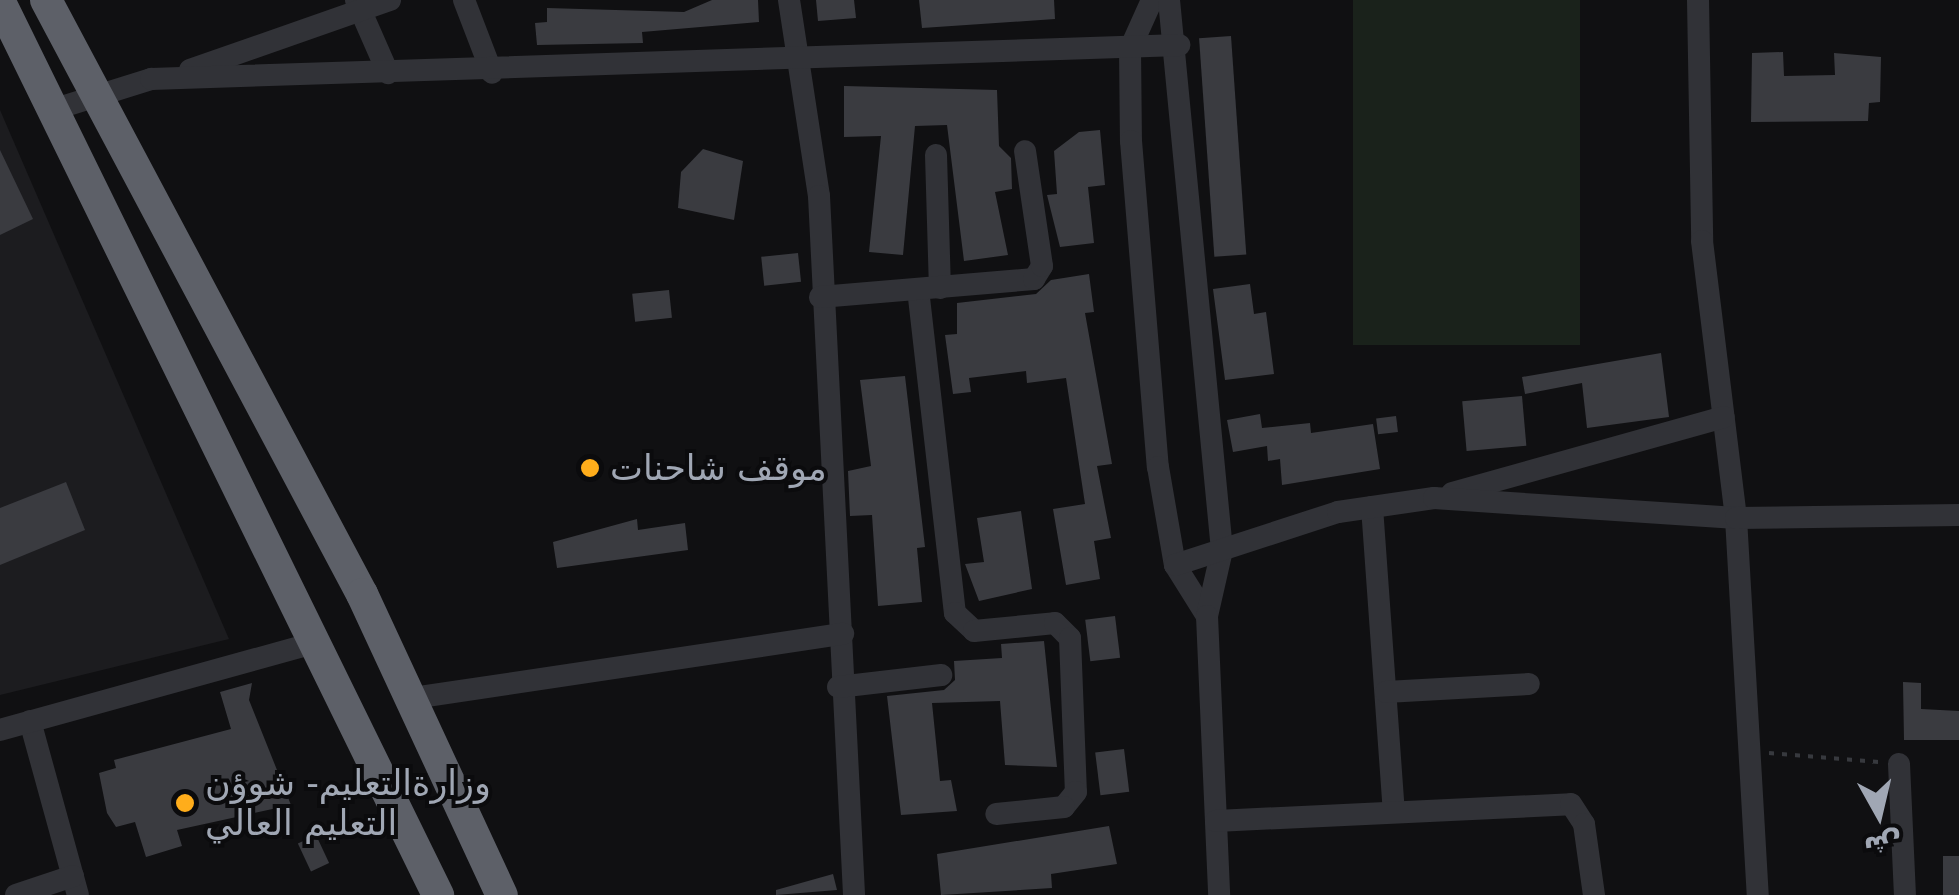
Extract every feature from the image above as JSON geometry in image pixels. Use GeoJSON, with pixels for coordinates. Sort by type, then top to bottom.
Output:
{"type":"FeatureCollection","features":[{"type":"Feature","properties":{"kind":"highway"},"geometry":{"type":"LineString","coordinates":[[46,0],[412,698],[502,895]]}},
{"type":"Feature","properties":{"kind":"highway"},"geometry":{"type":"LineString","coordinates":[[0,2],[438,895]]}},
{"type":"Feature","properties":{"kind":"street"},"geometry":{"type":"LineString","coordinates":[[167,78],[358,5],[390,0]]}},
{"type":"Feature","properties":{"kind":"street"},"geometry":{"type":"LineString","coordinates":[[464,0],[492,74]]}},
{"type":"Feature","properties":{"kind":"street"},"geometry":{"type":"LineString","coordinates":[[789,0],[820,196],[820,298],[843,634],[838,687],[854,895]]}},
{"type":"Feature","properties":{"kind":"street"},"geometry":{"type":"LineString","coordinates":[[1152,0],[1130,50],[1158,467],[1174,565],[1207,616]]}},
{"type":"Feature","properties":{"kind":"street"},"geometry":{"type":"LineString","coordinates":[[1169,0],[1178,46],[1222,550],[1207,616],[1220,895]]}},
{"type":"Feature","properties":{"kind":"street"},"geometry":{"type":"LineString","coordinates":[[1698,0],[1702,241],[1736,518],[1758,895]]}},
{"type":"Feature","properties":{"kind":"street"},"geometry":{"type":"LineString","coordinates":[[358,5],[388,73]]}},
{"type":"Feature","properties":{"kind":"street"},"geometry":{"type":"LineString","coordinates":[[52,110],[91,92],[167,78],[492,74],[1178,46]]}},
{"type":"Feature","properties":{"kind":"street"},"geometry":{"type":"LineString","coordinates":[[820,298],[1040,274],[1025,151]]}},
{"type":"Feature","properties":{"kind":"street"},"geometry":{"type":"LineString","coordinates":[[936,155],[929,288],[954,614],[974,631],[1055,623],[1070,638],[1076,792],[1064,807],[996,814]]}},
{"type":"Feature","properties":{"kind":"street"},"geometry":{"type":"LineString","coordinates":[[1174,565],[1372,507],[1434,498],[1724,417]]}},
{"type":"Feature","properties":{"kind":"street"},"geometry":{"type":"LineString","coordinates":[[1434,498],[1736,518],[1959,515]]}},
{"type":"Feature","properties":{"kind":"street"},"geometry":{"type":"LineString","coordinates":[[1372,507],[1394,811]]}},
{"type":"Feature","properties":{"kind":"street"},"geometry":{"type":"LineString","coordinates":[[412,698],[843,634]]}},
{"type":"Feature","properties":{"kind":"street"},"geometry":{"type":"LineString","coordinates":[[0,730],[317,642]]}},
{"type":"Feature","properties":{"kind":"street"},"geometry":{"type":"LineString","coordinates":[[838,687],[941,675]]}},
{"type":"Feature","properties":{"kind":"street"},"geometry":{"type":"LineString","coordinates":[[1386,692],[1529,684]]}},
{"type":"Feature","properties":{"kind":"street"},"geometry":{"type":"LineString","coordinates":[[18,895],[76,885],[30,721]]}},
{"type":"Feature","properties":{"kind":"street"},"geometry":{"type":"LineString","coordinates":[[1899,764],[1905,895]]}},
{"type":"Feature","properties":{"kind":"street"},"geometry":{"type":"LineString","coordinates":[[1216,821],[1571,804],[1584,824],[1594,895]]}},
{"type":"Feature","properties":{"kind":"path"},"geometry":{"type":"LineString","coordinates":[[1752,752],[1899,764]]}},
{"type":"Feature","properties":{"kind":"shaded area"},"geometry":{"type":"Polygon","coordinates":[[[1353,0],[1580,0],[1580,345],[1353,345],[1353,0]]]}},
{"type":"Feature","properties":{"kind":"shaded area"},"geometry":{"type":"Polygon","coordinates":[[[0,110],[229,639],[0,695],[0,110]]]}},
{"type":"Feature","properties":{"kind":"building"},"geometry":{"type":"Polygon","coordinates":[[[712,0],[758,0],[759,22],[642,32],[643,43],[537,45],[535,23],[547,22],[547,8],[684,12],[712,0]]]}},
{"type":"Feature","properties":{"kind":"building"},"geometry":{"type":"Polygon","coordinates":[[[816,0],[854,0],[856,18],[818,21],[816,0]]]}},
{"type":"Feature","properties":{"kind":"building"},"geometry":{"type":"Polygon","coordinates":[[[919,0],[1054,0],[1055,19],[922,28],[919,0]]]}},
{"type":"Feature","properties":{"kind":"building"},"geometry":{"type":"Polygon","coordinates":[[[1231,36],[1246,254],[1214,257],[1199,38],[1231,36]]]}},
{"type":"Feature","properties":{"kind":"building"},"geometry":{"type":"Polygon","coordinates":[[[1783,52],[1784,76],[1835,75],[1834,53],[1881,57],[1880,102],[1869,103],[1868,121],[1751,122],[1752,53],[1783,52]]]}},
{"type":"Feature","properties":{"kind":"building"},"geometry":{"type":"Polygon","coordinates":[[[844,86],[997,90],[999,146],[1011,158],[1012,189],[995,192],[1008,255],[964,261],[947,125],[915,126],[903,255],[869,252],[881,136],[844,137],[844,86]]]}},
{"type":"Feature","properties":{"kind":"building"},"geometry":{"type":"Polygon","coordinates":[[[1100,130],[1105,185],[1088,187],[1094,243],[1060,247],[1047,195],[1057,194],[1054,151],[1079,132],[1100,130]]]}},
{"type":"Feature","properties":{"kind":"building"},"geometry":{"type":"Polygon","coordinates":[[[703,149],[743,161],[734,220],[678,208],[681,172],[703,149]]]}},
{"type":"Feature","properties":{"kind":"building"},"geometry":{"type":"Polygon","coordinates":[[[0,150],[33,219],[0,235],[0,150]]]}},
{"type":"Feature","properties":{"kind":"building"},"geometry":{"type":"Polygon","coordinates":[[[798,253],[801,282],[764,286],[761,257],[798,253]]]}},
{"type":"Feature","properties":{"kind":"building"},"geometry":{"type":"Polygon","coordinates":[[[1089,274],[1094,312],[1085,313],[1112,464],[1097,466],[1111,538],[1094,541],[1100,579],[1066,585],[1053,509],[1085,504],[1066,378],[1027,383],[1026,371],[969,378],[971,392],[953,394],[945,335],[957,334],[957,303],[1036,294],[1051,280],[1089,274]]]}},
{"type":"Feature","properties":{"kind":"building"},"geometry":{"type":"Polygon","coordinates":[[[1250,284],[1254,314],[1266,312],[1274,374],[1225,380],[1213,289],[1250,284]]]}},
{"type":"Feature","properties":{"kind":"building"},"geometry":{"type":"Polygon","coordinates":[[[669,290],[672,318],[635,322],[632,294],[669,290]]]}},
{"type":"Feature","properties":{"kind":"building"},"geometry":{"type":"Polygon","coordinates":[[[1661,353],[1669,417],[1587,428],[1582,383],[1525,394],[1522,377],[1661,353]]]}},
{"type":"Feature","properties":{"kind":"building"},"geometry":{"type":"Polygon","coordinates":[[[905,376],[925,547],[917,548],[922,602],[878,606],[872,515],[850,516],[848,471],[871,466],[860,380],[905,376]]]}},
{"type":"Feature","properties":{"kind":"building"},"geometry":{"type":"Polygon","coordinates":[[[1522,396],[1526,446],[1467,451],[1462,401],[1522,396]]]}},
{"type":"Feature","properties":{"kind":"building"},"geometry":{"type":"Polygon","coordinates":[[[1260,414],[1262,428],[1310,423],[1311,433],[1373,424],[1380,469],[1282,485],[1280,459],[1268,461],[1267,446],[1233,452],[1227,420],[1260,414]]]}},
{"type":"Feature","properties":{"kind":"building"},"geometry":{"type":"Polygon","coordinates":[[[1396,416],[1398,432],[1378,434],[1376,418],[1396,416]]]}},
{"type":"Feature","properties":{"kind":"building"},"geometry":{"type":"Polygon","coordinates":[[[66,482],[85,530],[0,565],[0,508],[66,482]]]}},
{"type":"Feature","properties":{"kind":"building"},"geometry":{"type":"Polygon","coordinates":[[[1021,511],[1032,589],[979,601],[965,564],[984,562],[977,518],[1021,511]]]}},
{"type":"Feature","properties":{"kind":"building"},"geometry":{"type":"Polygon","coordinates":[[[637,519],[638,530],[685,523],[688,550],[557,568],[553,542],[637,519]]]}},
{"type":"Feature","properties":{"kind":"building"},"geometry":{"type":"Polygon","coordinates":[[[1115,616],[1120,658],[1090,661],[1085,620],[1115,616]]]}},
{"type":"Feature","properties":{"kind":"building"},"geometry":{"type":"Polygon","coordinates":[[[1044,641],[1057,767],[1005,765],[1000,701],[932,703],[940,781],[951,780],[957,811],[901,815],[887,696],[944,690],[955,680],[954,661],[1002,658],[1001,644],[1044,641]]]}},
{"type":"Feature","properties":{"kind":"building"},"geometry":{"type":"Polygon","coordinates":[[[1903,682],[1921,683],[1921,709],[1959,711],[1959,740],[1904,740],[1903,682]]]}},
{"type":"Feature","properties":{"kind":"building"},"geometry":{"type":"Polygon","coordinates":[[[252,683],[249,700],[291,805],[177,830],[182,846],[146,857],[135,822],[116,827],[107,813],[99,773],[116,768],[114,760],[231,729],[220,692],[252,683]]]}},
{"type":"Feature","properties":{"kind":"building"},"geometry":{"type":"Polygon","coordinates":[[[1124,749],[1129,792],[1100,795],[1095,753],[1124,749]]]}},
{"type":"Feature","properties":{"kind":"building"},"geometry":{"type":"Polygon","coordinates":[[[1109,826],[1117,864],[1051,874],[1052,888],[941,895],[937,854],[1109,826]]]}},
{"type":"Feature","properties":{"kind":"building"},"geometry":{"type":"Polygon","coordinates":[[[316,835],[329,863],[311,872],[298,843],[316,835]]]}},
{"type":"Feature","properties":{"kind":"building"},"geometry":{"type":"Polygon","coordinates":[[[1943,856],[1959,856],[1959,895],[1943,895],[1943,856]]]}},
{"type":"Feature","properties":{"kind":"building"},"geometry":{"type":"Polygon","coordinates":[[[833,874],[837,890],[776,895],[776,890],[833,874]]]}},
{"type":"Feature","properties":{"kind":"place","name":"موقف شاحنات"},"geometry":{"type":"Point","coordinates":[590,468]}},
{"type":"Feature","properties":{"kind":"place","name":"وزارةالتعليم- شوؤن التعليم العالي"},"geometry":{"type":"Point","coordinates":[185,803]}}]}
